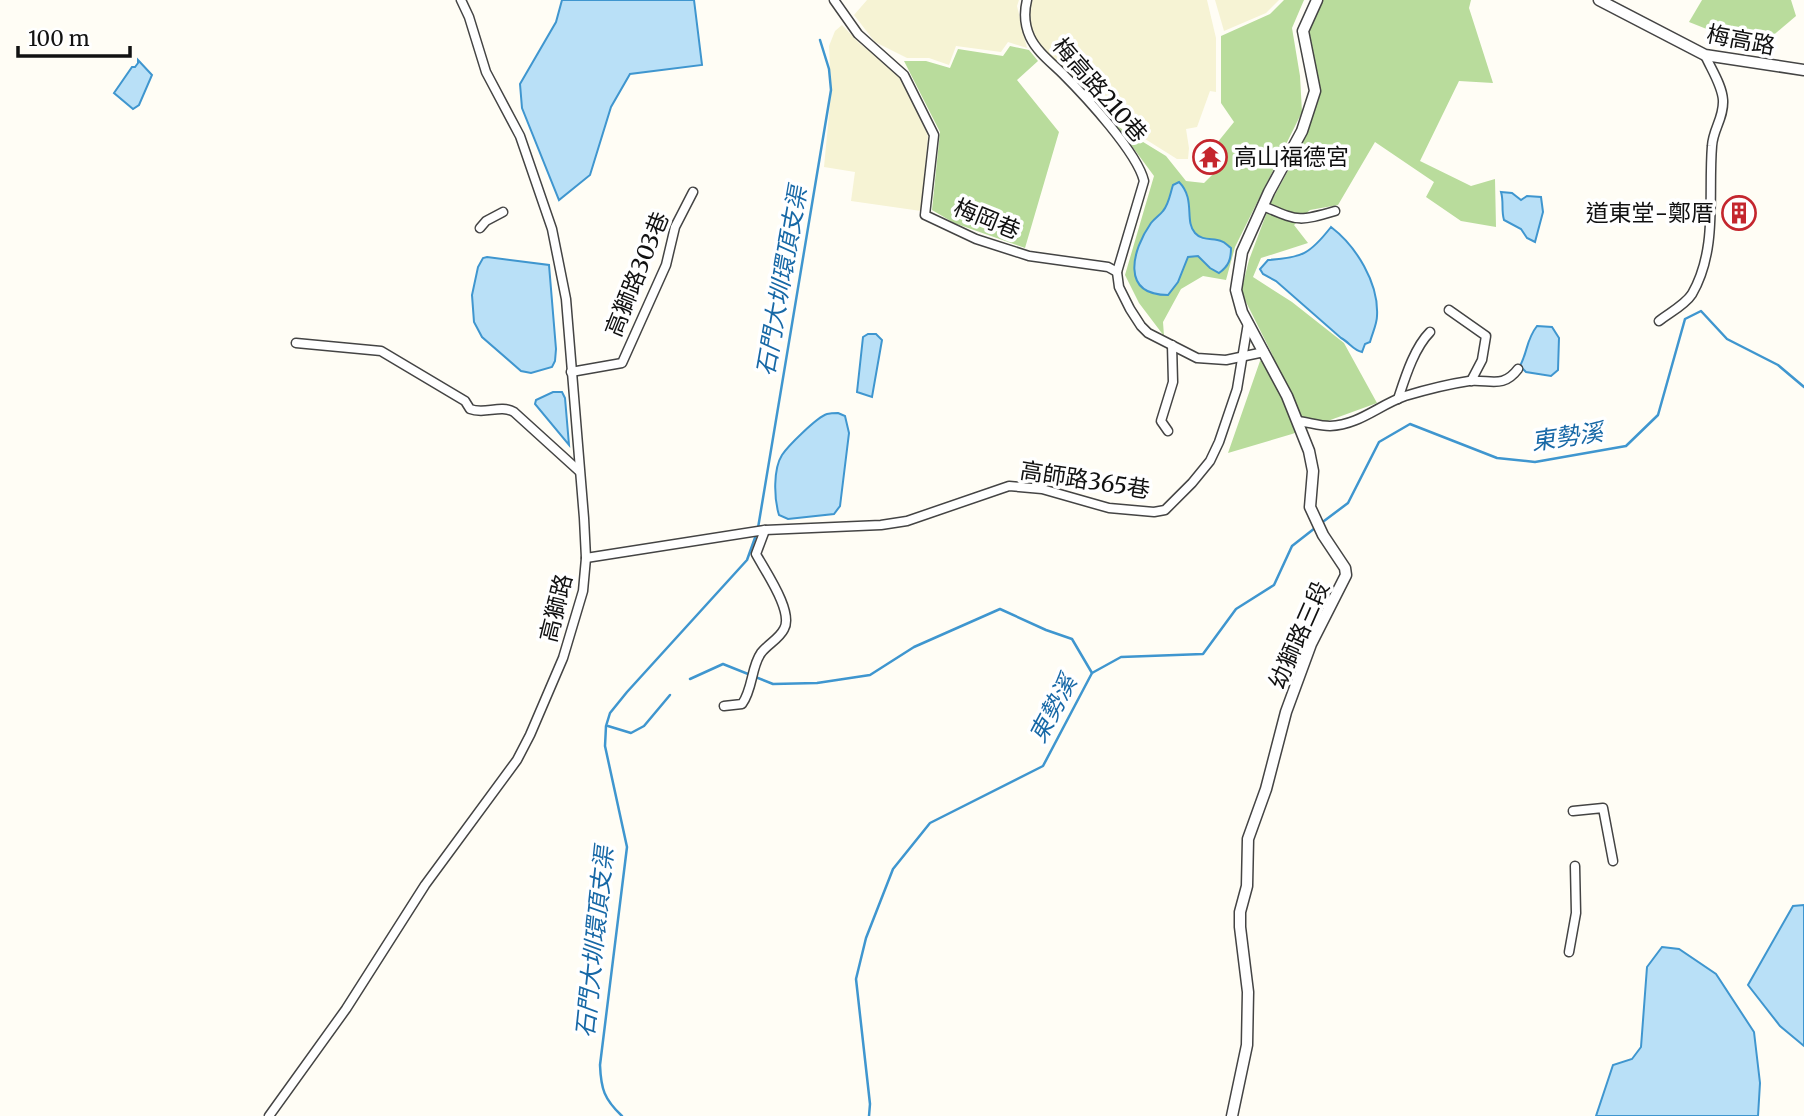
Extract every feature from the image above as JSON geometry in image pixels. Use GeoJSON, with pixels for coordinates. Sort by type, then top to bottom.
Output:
{"type":"FeatureCollection","features":[{"type":"Feature","properties":{"kind":"street","name":"高獅路"},"geometry":{"type":"LineString","coordinates":[[268,1116],[346,1009],[425,885],[517,760],[563,658],[583,591],[586,558],[566,299],[552,229],[520,136],[486,72],[469,16],[461,0]]}},
{"type":"Feature","properties":{"kind":"street","name":"梅岡巷"},"geometry":{"type":"LineString","coordinates":[[834,0],[858,34],[904,75],[934,135],[925,215],[1003,249],[1029,256],[1108,267],[1117,272]]}},
{"type":"Feature","properties":{"kind":"street","name":"梅高路210巷"},"geometry":{"type":"LineString","coordinates":[[1027,0],[1026,19],[1031,38],[1102,117],[1141,170],[1144,181],[1117,272]]}},
{"type":"Feature","properties":{"kind":"street","name":"幼獅路三段"},"geometry":{"type":"LineString","coordinates":[[1232,1116],[1247,1045],[1248,992],[1240,927],[1247,886],[1248,839],[1266,789],[1286,712],[1311,644],[1346,575],[1345,568],[1323,535],[1310,507],[1313,471],[1309,451],[1287,396],[1242,312],[1236,290],[1242,252],[1302,131],[1315,91],[1303,31],[1317,0]]}},
{"type":"Feature","properties":{"kind":"street","name":"梅高路"},"geometry":{"type":"LineString","coordinates":[[1599,0],[1614,4],[1705,55],[1804,70]]}},
{"type":"Feature","properties":{"kind":"street"},"geometry":{"type":"LineString","coordinates":[[1659,321],[1690,297],[1708,248],[1712,145],[1714,133],[1723,115],[1723,97],[1705,55]]}},
{"type":"Feature","properties":{"kind":"street","name":"高獅路303巷"},"geometry":{"type":"LineString","coordinates":[[571,372],[622,363],[666,264],[675,227],[693,192]]}},
{"type":"Feature","properties":{"kind":"street"},"geometry":{"type":"LineString","coordinates":[[1263,206],[1303,220],[1335,211]]}},
{"type":"Feature","properties":{"kind":"street"},"geometry":{"type":"LineString","coordinates":[[480,228],[486,221],[503,212]]}},
{"type":"Feature","properties":{"kind":"street"},"geometry":{"type":"LineString","coordinates":[[1117,272],[1119,287],[1140,326],[1172,345],[1197,358],[1226,360],[1264,352]]}},
{"type":"Feature","properties":{"kind":"street"},"geometry":{"type":"LineString","coordinates":[[1449,310],[1486,335],[1482,360],[1471,381]]}},
{"type":"Feature","properties":{"kind":"street","name":"高師路365巷"},"geometry":{"type":"LineString","coordinates":[[586,558],[765,530],[881,525],[907,521],[1009,486],[1042,489],[1109,508],[1154,512],[1165,510],[1210,461],[1237,389],[1248,323]]}},
{"type":"Feature","properties":{"kind":"street"},"geometry":{"type":"LineString","coordinates":[[1398,400],[1404,379],[1430,332]]}},
{"type":"Feature","properties":{"kind":"street"},"geometry":{"type":"LineString","coordinates":[[296,343],[381,351],[465,401],[470,409],[482,412],[507,408],[514,412],[579,471]]}},
{"type":"Feature","properties":{"kind":"street"},"geometry":{"type":"LineString","coordinates":[[1168,431],[1161,421],[1173,382],[1172,345]]}},
{"type":"Feature","properties":{"kind":"street"},"geometry":{"type":"LineString","coordinates":[[1297,421],[1330,426],[1363,419],[1398,400],[1471,381],[1509,380],[1518,369]]}},
{"type":"Feature","properties":{"kind":"street"},"geometry":{"type":"LineString","coordinates":[[724,706],[742,704],[748,696],[760,654],[783,631],[786,624],[786,613],[780,598],[756,554],[765,530]]}},
{"type":"Feature","properties":{"kind":"street"},"geometry":{"type":"LineString","coordinates":[[1573,811],[1604,808],[1613,861]]}},
{"type":"Feature","properties":{"kind":"street"},"geometry":{"type":"LineString","coordinates":[[1569,952],[1576,913],[1575,866]]}},
{"type":"Feature","properties":{"kind":"shaded area"},"geometry":{"type":"Polygon","coordinates":[[[867,0],[1019,0],[1017,6],[1027,48],[1008,42],[1001,52],[956,46],[949,65],[929,58],[907,58],[875,42],[854,15],[867,0]]]}},
{"type":"Feature","properties":{"kind":"shaded area"},"geometry":{"type":"Polygon","coordinates":[[[1029,0],[1207,0],[1216,38],[1216,92],[1210,91],[1197,127],[1186,129],[1188,159],[1177,159],[1110,117],[1087,94],[1040,46],[1031,29],[1029,0]]]}},
{"type":"Feature","properties":{"kind":"shaded area"},"geometry":{"type":"Polygon","coordinates":[[[1215,0],[1279,0],[1266,13],[1224,31],[1215,0]]]}},
{"type":"Feature","properties":{"kind":"shaded area"},"geometry":{"type":"Polygon","coordinates":[[[842,25],[859,43],[901,76],[928,136],[921,211],[851,201],[855,172],[824,167],[831,93],[829,46],[835,31],[842,25]]]}},
{"type":"Feature","properties":{"kind":"green space"},"geometry":{"type":"Polygon","coordinates":[[[1284,0],[1304,0],[1292,28],[1300,76],[1302,112],[1235,247],[1226,280],[1203,276],[1181,289],[1163,322],[1164,336],[1139,303],[1125,275],[1154,176],[1117,126],[1166,156],[1186,181],[1204,183],[1218,169],[1227,152],[1217,143],[1234,122],[1221,103],[1221,36],[1270,14],[1284,0]]]}},
{"type":"Feature","properties":{"kind":"green space"},"geometry":{"type":"Polygon","coordinates":[[[1323,0],[1471,0],[1469,8],[1493,83],[1459,81],[1420,161],[1471,186],[1495,179],[1496,227],[1461,221],[1426,197],[1434,182],[1375,142],[1338,205],[1310,210],[1294,225],[1308,243],[1261,258],[1253,277],[1292,302],[1344,343],[1377,403],[1292,434],[1228,453],[1260,361],[1273,356],[1241,292],[1249,260],[1270,204],[1298,152],[1319,99],[1309,30],[1323,0]]]}},
{"type":"Feature","properties":{"kind":"green space"},"geometry":{"type":"Polygon","coordinates":[[[1702,0],[1791,0],[1796,16],[1757,49],[1689,22],[1702,0]]]}},
{"type":"Feature","properties":{"kind":"green space"},"geometry":{"type":"Polygon","coordinates":[[[1010,46],[1029,50],[1038,61],[1017,80],[1059,132],[1025,248],[954,223],[932,210],[940,132],[904,61],[926,61],[950,68],[958,49],[1003,56],[1010,46]]]}},
{"type":"Feature","properties":{"kind":"water"},"geometry":{"type":"Polygon","coordinates":[[[562,0],[694,0],[702,65],[630,74],[611,107],[590,175],[559,200],[522,108],[520,84],[556,22],[562,0]]]}},
{"type":"Feature","properties":{"kind":"water"},"geometry":{"type":"Polygon","coordinates":[[[138,60],[152,75],[139,105],[133,109],[114,93],[138,60]]]}},
{"type":"Feature","properties":{"kind":"water"},"geometry":{"type":"Polygon","coordinates":[[[1179,182],[1187,195],[1190,222],[1195,233],[1225,243],[1231,248],[1230,259],[1219,273],[1198,256],[1188,257],[1178,282],[1168,295],[1153,293],[1142,288],[1137,279],[1135,258],[1144,234],[1165,208],[1173,185],[1179,182]]]}},
{"type":"Feature","properties":{"kind":"water"},"geometry":{"type":"Polygon","coordinates":[[[1501,192],[1512,193],[1521,200],[1527,196],[1541,197],[1543,212],[1535,242],[1527,238],[1521,229],[1504,220],[1501,192]]]}},
{"type":"Feature","properties":{"kind":"water"},"geometry":{"type":"Polygon","coordinates":[[[1331,227],[1349,244],[1364,266],[1377,303],[1376,322],[1370,342],[1365,344],[1362,352],[1341,338],[1260,269],[1268,260],[1297,256],[1311,249],[1331,227]]]}},
{"type":"Feature","properties":{"kind":"water"},"geometry":{"type":"Polygon","coordinates":[[[483,258],[549,265],[556,349],[552,367],[531,373],[521,371],[482,337],[474,322],[472,295],[478,267],[483,258]]]}},
{"type":"Feature","properties":{"kind":"water"},"geometry":{"type":"Polygon","coordinates":[[[1537,326],[1552,327],[1559,338],[1558,370],[1551,376],[1526,372],[1520,366],[1537,326]]]}},
{"type":"Feature","properties":{"kind":"water"},"geometry":{"type":"Polygon","coordinates":[[[876,334],[882,340],[872,397],[857,392],[863,337],[876,334]]]}},
{"type":"Feature","properties":{"kind":"water"},"geometry":{"type":"Polygon","coordinates":[[[553,392],[562,392],[565,398],[569,445],[535,404],[536,400],[553,392]]]}},
{"type":"Feature","properties":{"kind":"water"},"geometry":{"type":"Polygon","coordinates":[[[838,413],[845,416],[849,433],[840,506],[834,514],[788,519],[779,515],[775,484],[782,455],[817,420],[827,414],[838,413]]]}},
{"type":"Feature","properties":{"kind":"water"},"geometry":{"type":"Polygon","coordinates":[[[1804,905],[1804,1046],[1780,1026],[1748,985],[1793,906],[1804,905]]]}},
{"type":"Feature","properties":{"kind":"water"},"geometry":{"type":"Polygon","coordinates":[[[1662,947],[1679,949],[1716,974],[1754,1032],[1760,1083],[1758,1116],[1596,1116],[1613,1065],[1632,1059],[1641,1047],[1647,967],[1662,947]]]}},
{"type":"Feature","properties":{"kind":"waterway","name":"石門大圳環頂支渠"},"geometry":{"type":"LineString","coordinates":[[758,528],[831,90],[829,69],[820,40]]}},
{"type":"Feature","properties":{"kind":"waterway","name":"東勢溪"},"geometry":{"type":"LineString","coordinates":[[1320,524],[1348,503],[1379,442],[1410,424],[1497,458],[1535,462],[1626,446],[1658,415],[1685,319],[1701,311],[1727,339],[1778,365],[1804,387]]}},
{"type":"Feature","properties":{"kind":"waterway","name":"東勢溪"},"geometry":{"type":"LineString","coordinates":[[869,1116],[870,1104],[856,979],[866,938],[893,869],[930,823],[1043,766],[1092,673],[1121,657],[1203,654],[1236,609],[1274,585],[1292,546],[1315,528]]}},
{"type":"Feature","properties":{"kind":"waterway","name":"石門大圳環頂支渠"},"geometry":{"type":"LineString","coordinates":[[622,1116],[605,1093],[600,1065],[627,847],[605,746],[606,726],[610,713],[627,692],[747,560],[756,535]]}},
{"type":"Feature","properties":{"kind":"waterway","name":"石門大圳環頂支渠"},"geometry":{"type":"LineString","coordinates":[[690,679],[723,664],[773,684],[817,683],[870,675],[914,647],[1000,609],[1072,639],[1092,673]]}},
{"type":"Feature","properties":{"kind":"waterway","name":"石門大圳環頂支渠"},"geometry":{"type":"LineString","coordinates":[[608,726],[631,733],[644,726],[670,695]]}},
{"type":"Feature","properties":{"kind":"place","name":"高山福德宮"},"geometry":{"type":"Point","coordinates":[1210,157]}},
{"type":"Feature","properties":{"kind":"place","name":"道東堂-鄭厝"},"geometry":{"type":"Point","coordinates":[1739,213]}}]}
